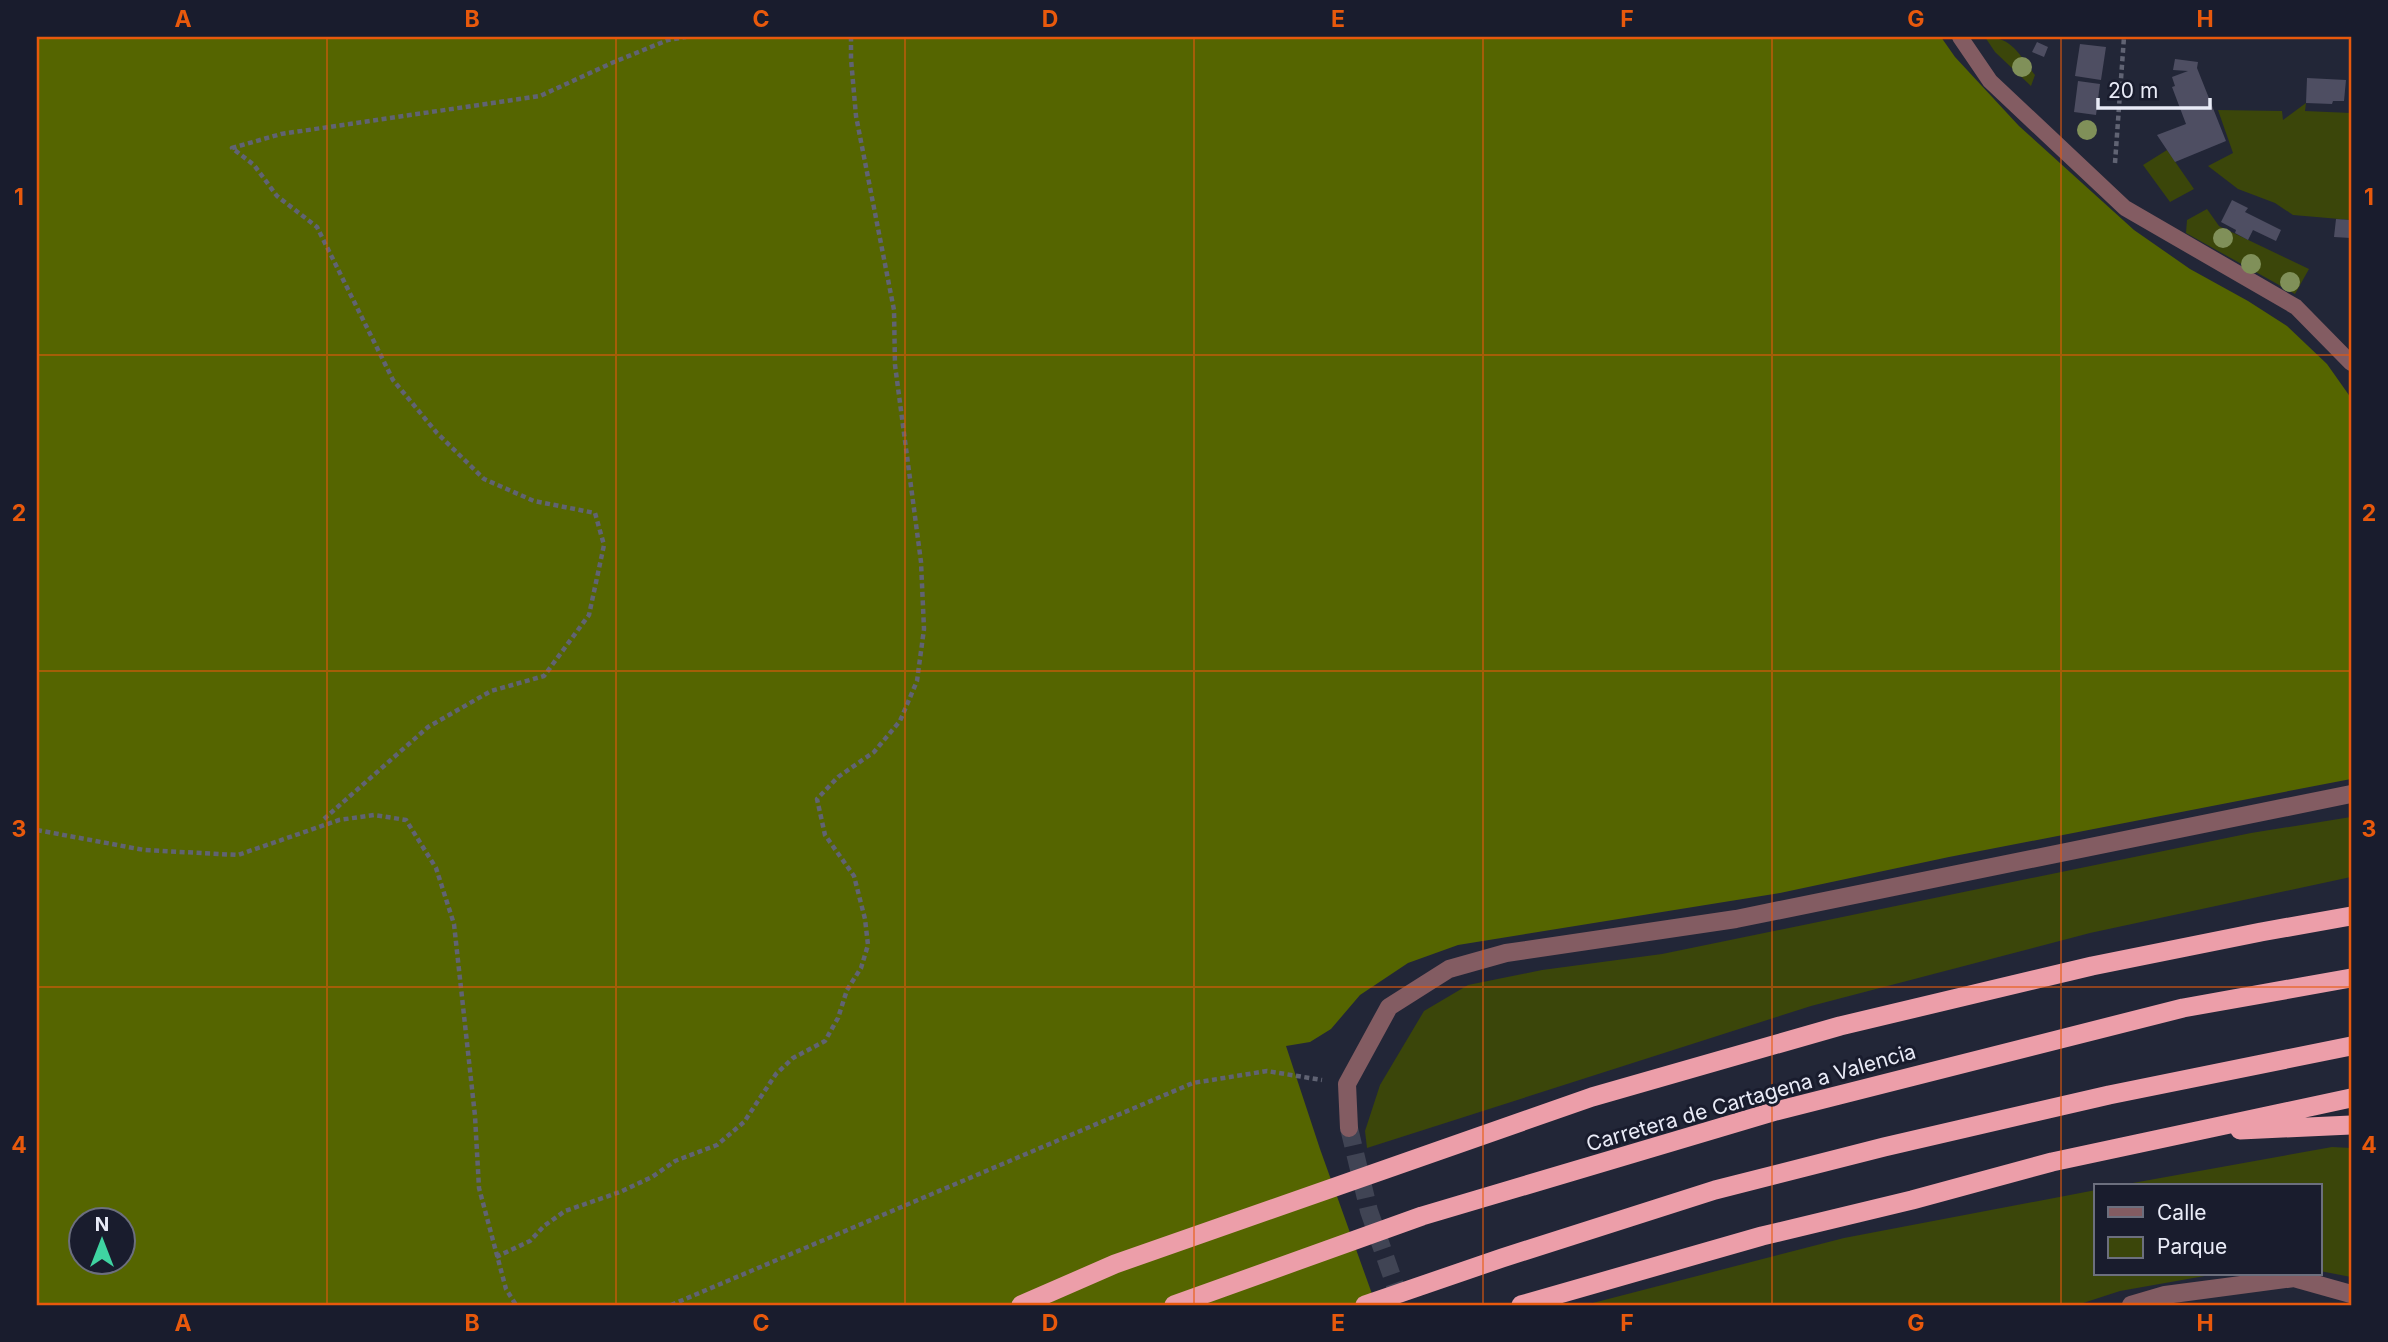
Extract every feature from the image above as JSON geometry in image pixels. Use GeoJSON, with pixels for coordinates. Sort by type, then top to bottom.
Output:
{"type":"FeatureCollection","features":[{"type":"Feature","properties":{"kind":"highway"},"geometry":{"type":"LineString","coordinates":[[1021,1305],[1115,1264],[1592,1097],[1840,1027],[1999,988],[2196,945],[2351,916]]}},
{"type":"Feature","properties":{"kind":"highway","name":"Carretera de Cartagena a Valencia"},"geometry":{"type":"LineString","coordinates":[[1174,1305],[1422,1216],[1776,1111],[2183,1008],[2351,978]]}},
{"type":"Feature","properties":{"kind":"highway"},"geometry":{"type":"LineString","coordinates":[[1365,1305],[1715,1190],[1884,1147],[2109,1095],[2351,1046]]}},
{"type":"Feature","properties":{"kind":"highway"},"geometry":{"type":"LineString","coordinates":[[1521,1305],[1762,1236],[1912,1200],[2052,1162],[2351,1098]]}},
{"type":"Feature","properties":{"kind":"highway"},"geometry":{"type":"LineString","coordinates":[[2190,1133],[2351,1125]]}},
{"type":"Feature","properties":{"kind":"street"},"geometry":{"type":"LineString","coordinates":[[1349,1128],[1347,1084],[1389,1007],[1449,969],[1507,953],[1735,919],[2351,794]]}},
{"type":"Feature","properties":{"kind":"street"},"geometry":{"type":"LineString","coordinates":[[2131,1305],[2165,1295],[2294,1278],[2351,1294]]}},
{"type":"Feature","properties":{"kind":"lane"},"geometry":{"type":"LineString","coordinates":[[1960,37],[1990,81],[2125,208],[2296,307],[2351,363]]}},
{"type":"Feature","properties":{"kind":"path"},"geometry":{"type":"LineString","coordinates":[[324,819],[428,727],[491,691],[544,677],[589,615],[604,545],[595,513],[534,502],[484,479],[437,433],[394,380],[317,227],[277,196],[254,164],[232,148],[281,134],[540,96],[625,57],[668,40],[686,37]]}},
{"type":"Feature","properties":{"kind":"path"},"geometry":{"type":"LineString","coordinates":[[496,1257],[530,1241],[544,1226],[565,1211],[620,1192],[652,1177],[675,1161],[717,1145],[744,1122],[776,1074],[793,1058],[825,1041],[838,1018],[847,990],[861,968],[868,945],[865,919],[853,876],[825,835],[817,799],[838,777],[874,752],[900,721],[917,681],[924,629],[921,562],[895,365],[894,310],[856,116],[850,59],[852,37]]}},
{"type":"Feature","properties":{"kind":"path"},"geometry":{"type":"LineString","coordinates":[[2113,195],[2124,37]]}},
{"type":"Feature","properties":{"kind":"path"},"geometry":{"type":"LineString","coordinates":[[37,830],[144,850],[238,855],[339,820],[374,815],[406,820],[436,868],[454,924],[475,1116],[479,1188],[506,1289],[516,1305]]}},
{"type":"Feature","properties":{"kind":"path"},"geometry":{"type":"LineString","coordinates":[[671,1305],[1193,1083],[1267,1071],[1347,1084]]}},
{"type":"Feature","properties":{"kind":"green space"},"geometry":{"type":"Polygon","coordinates":[[[37,37],[1941,37],[1955,57],[2019,126],[2134,230],[2190,269],[2287,326],[2327,364],[2351,398],[2351,779],[1949,857],[1780,893],[1458,945],[1408,963],[1360,995],[1331,1029],[1310,1042],[1286,1046],[1376,1305],[37,1305],[37,37]]]}},
{"type":"Feature","properties":{"kind":"green space"},"geometry":{"type":"Polygon","coordinates":[[[1985,37],[2002,40],[2014,48],[2035,75],[2031,86],[1995,52],[1985,37]]]}},
{"type":"Feature","properties":{"kind":"green space"},"geometry":{"type":"Polygon","coordinates":[[[2306,103],[2305,111],[2351,113],[2351,220],[2293,215],[2275,203],[2238,189],[2208,166],[2233,153],[2218,110],[2282,111],[2283,120],[2306,103]]]}},
{"type":"Feature","properties":{"kind":"green space"},"geometry":{"type":"Polygon","coordinates":[[[2167,150],[2194,189],[2170,202],[2143,165],[2167,150]]]}},
{"type":"Feature","properties":{"kind":"green space"},"geometry":{"type":"Polygon","coordinates":[[[2207,209],[2219,226],[2309,269],[2295,294],[2186,233],[2187,220],[2207,209]]]}},
{"type":"Feature","properties":{"kind":"green space"},"geometry":{"type":"Polygon","coordinates":[[[2351,817],[2351,877],[2090,933],[1811,1006],[1367,1148],[1365,1131],[1380,1085],[1424,1011],[1468,985],[1542,970],[1662,954],[2251,833],[2351,817]]]}},
{"type":"Feature","properties":{"kind":"green space"},"geometry":{"type":"Polygon","coordinates":[[[2332,1147],[2351,1148],[2351,1277],[2322,1271],[2322,1184],[2127,1184],[2332,1147]]]}},
{"type":"Feature","properties":{"kind":"green space"},"geometry":{"type":"Polygon","coordinates":[[[2094,1190],[2094,1276],[2205,1276],[2120,1291],[2077,1305],[1585,1305],[1844,1238],[2094,1190]]]}},
{"type":"Feature","properties":{"kind":"building"},"geometry":{"type":"Polygon","coordinates":[[[2037,42],[2048,47],[2044,57],[2032,52],[2037,42]]]}},
{"type":"Feature","properties":{"kind":"building"},"geometry":{"type":"Polygon","coordinates":[[[2080,44],[2106,47],[2101,80],[2075,76],[2080,44]]]}},
{"type":"Feature","properties":{"kind":"building"},"geometry":{"type":"Polygon","coordinates":[[[2175,59],[2198,62],[2197,68],[2226,141],[2175,162],[2157,135],[2186,124],[2172,87],[2175,86],[2172,77],[2188,71],[2173,70],[2175,59]]]}},
{"type":"Feature","properties":{"kind":"building"},"geometry":{"type":"Polygon","coordinates":[[[2307,78],[2346,80],[2344,101],[2333,101],[2332,104],[2306,103],[2307,78]]]}},
{"type":"Feature","properties":{"kind":"building"},"geometry":{"type":"Polygon","coordinates":[[[2078,81],[2100,84],[2096,115],[2074,112],[2078,81]]]}},
{"type":"Feature","properties":{"kind":"building"},"geometry":{"type":"Polygon","coordinates":[[[2232,200],[2248,208],[2245,212],[2281,230],[2276,241],[2253,230],[2248,240],[2221,222],[2232,200]]]}},
{"type":"Feature","properties":{"kind":"building"},"geometry":{"type":"Polygon","coordinates":[[[2336,219],[2351,220],[2351,238],[2334,237],[2336,219]]]}},
{"type":"Feature","properties":{"kind":"tunnel"},"geometry":{"type":"LineString","coordinates":[[1349,1128],[1369,1211],[1402,1305]]}}]}
